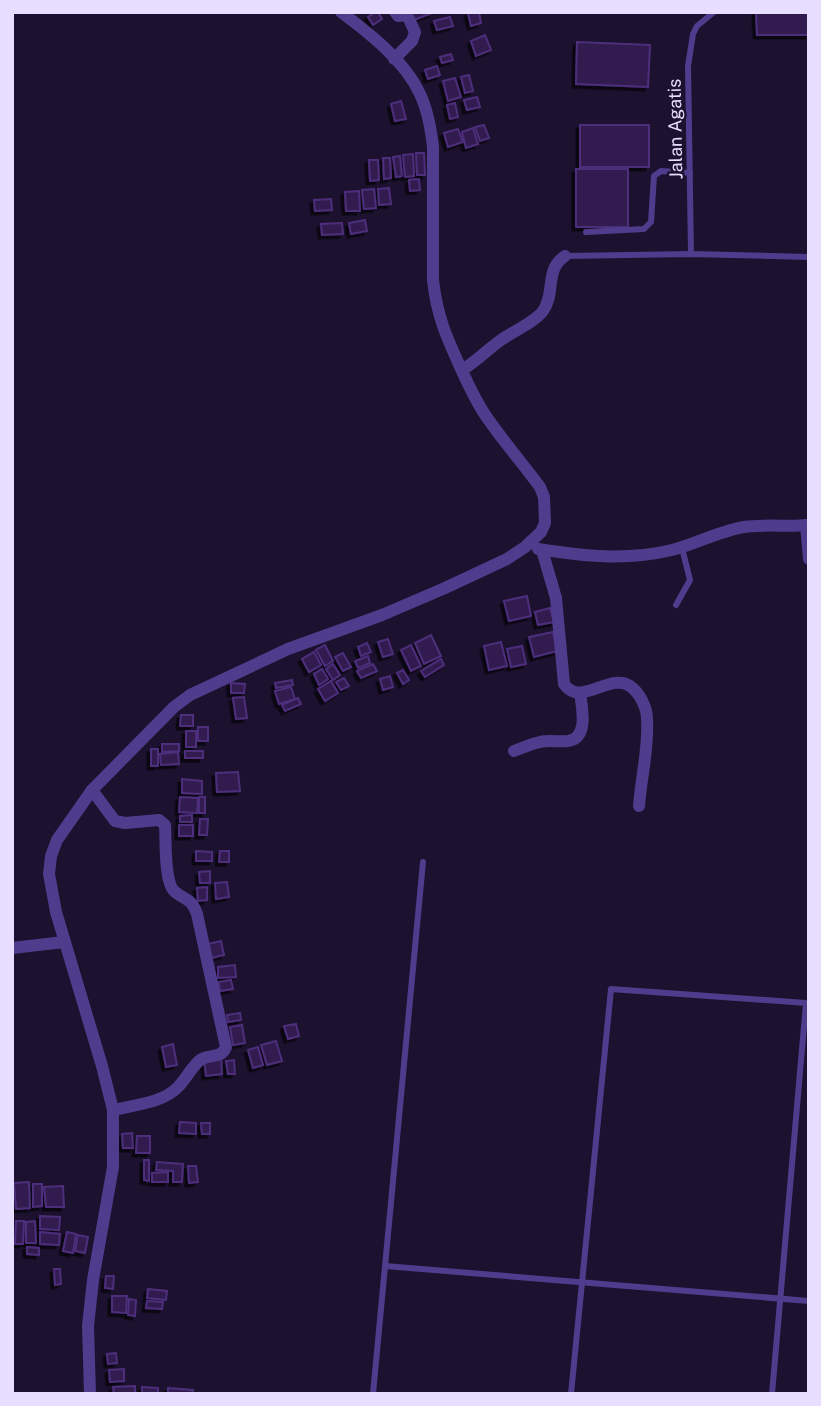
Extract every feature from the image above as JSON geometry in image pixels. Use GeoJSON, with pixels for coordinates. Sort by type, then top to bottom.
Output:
{"type":"FeatureCollection","features":[{"type":"Feature","properties":{"kind":"street"},"geometry":{"type":"LineString","coordinates":[[90,1394],[88,1326],[93,1280],[113,1167],[113,1111],[56,912],[49,874],[51,856],[57,840],[92,790],[174,707],[190,695],[288,649],[382,615],[507,559],[541,532],[545,523],[544,497],[540,487],[486,417],[448,343],[440,321],[433,280],[433,147],[420,93],[394,59],[365,30],[341,12]]}},
{"type":"Feature","properties":{"kind":"street"},"geometry":{"type":"LineString","coordinates":[[394,59],[412,41],[415,32],[410,19],[405,15],[398,16],[395,12]]}},
{"type":"Feature","properties":{"kind":"street"},"geometry":{"type":"LineString","coordinates":[[462,370],[543,311],[551,289],[554,267],[565,256]]}},
{"type":"Feature","properties":{"kind":"street"},"geometry":{"type":"LineString","coordinates":[[525,547],[611,558],[682,548],[744,527],[807,525],[809,559]]}},
{"type":"Feature","properties":{"kind":"street"},"geometry":{"type":"LineString","coordinates":[[542,550],[556,598],[564,684],[569,691],[580,693],[613,684],[626,684],[632,687],[644,703],[648,718],[639,806]]}},
{"type":"Feature","properties":{"kind":"street"},"geometry":{"type":"LineString","coordinates":[[514,751],[542,741],[575,740],[581,733],[583,721],[580,693]]}},
{"type":"Feature","properties":{"kind":"street"},"geometry":{"type":"LineString","coordinates":[[92,790],[115,821],[125,823],[159,820],[165,825],[168,880],[175,892],[194,904],[226,1047],[220,1055],[203,1058],[198,1062],[178,1087],[163,1098],[113,1111]]}},
{"type":"Feature","properties":{"kind":"street"},"geometry":{"type":"LineString","coordinates":[[12,947],[64,942]]}},
{"type":"Feature","properties":{"kind":"lane","name":"Jalan Agatis"},"geometry":{"type":"LineString","coordinates":[[691,254],[688,66],[693,34],[697,26],[714,12]]}},
{"type":"Feature","properties":{"kind":"lane"},"geometry":{"type":"LineString","coordinates":[[586,232],[645,229],[651,222],[654,176],[662,171],[690,173]]}},
{"type":"Feature","properties":{"kind":"lane"},"geometry":{"type":"LineString","coordinates":[[565,256],[691,254],[809,257]]}},
{"type":"Feature","properties":{"kind":"lane"},"geometry":{"type":"LineString","coordinates":[[676,605],[690,580],[682,548]]}},
{"type":"Feature","properties":{"kind":"lane"},"geometry":{"type":"LineString","coordinates":[[373,1394],[423,862]]}},
{"type":"Feature","properties":{"kind":"lane"},"geometry":{"type":"LineString","coordinates":[[571,1394],[611,989],[806,1003],[772,1394]]}},
{"type":"Feature","properties":{"kind":"lane"},"geometry":{"type":"LineString","coordinates":[[385,1266],[809,1301]]}},
{"type":"Feature","properties":{"kind":"building"},"geometry":{"type":"Polygon","coordinates":[[[378,12],[382,19],[373,25],[368,17],[378,12]]]}},
{"type":"Feature","properties":{"kind":"building"},"geometry":{"type":"Polygon","coordinates":[[[411,12],[432,12],[432,13],[414,20],[411,12]]]}},
{"type":"Feature","properties":{"kind":"building"},"geometry":{"type":"Polygon","coordinates":[[[479,12],[481,23],[471,26],[468,13],[479,12]]]}},
{"type":"Feature","properties":{"kind":"building"},"geometry":{"type":"Polygon","coordinates":[[[756,12],[809,12],[809,35],[757,35],[756,12]]]}},
{"type":"Feature","properties":{"kind":"building"},"geometry":{"type":"Polygon","coordinates":[[[450,17],[453,26],[437,30],[434,21],[450,17]]]}},
{"type":"Feature","properties":{"kind":"building"},"geometry":{"type":"Polygon","coordinates":[[[485,35],[491,50],[476,56],[471,41],[485,35]]]}},
{"type":"Feature","properties":{"kind":"building"},"geometry":{"type":"Polygon","coordinates":[[[577,42],[650,45],[648,87],[576,84],[577,42]]]}},
{"type":"Feature","properties":{"kind":"building"},"geometry":{"type":"Polygon","coordinates":[[[451,54],[453,60],[442,63],[440,57],[451,54]]]}},
{"type":"Feature","properties":{"kind":"building"},"geometry":{"type":"Polygon","coordinates":[[[437,66],[440,75],[428,79],[425,70],[437,66]]]}},
{"type":"Feature","properties":{"kind":"building"},"geometry":{"type":"Polygon","coordinates":[[[469,75],[473,91],[465,93],[461,77],[469,75]]]}},
{"type":"Feature","properties":{"kind":"building"},"geometry":{"type":"Polygon","coordinates":[[[455,78],[461,97],[448,101],[443,81],[455,78]]]}},
{"type":"Feature","properties":{"kind":"building"},"geometry":{"type":"Polygon","coordinates":[[[477,97],[480,107],[467,110],[464,100],[477,97]]]}},
{"type":"Feature","properties":{"kind":"building"},"geometry":{"type":"Polygon","coordinates":[[[401,101],[406,119],[395,121],[391,104],[401,101]]]}},
{"type":"Feature","properties":{"kind":"building"},"geometry":{"type":"Polygon","coordinates":[[[455,103],[458,117],[450,119],[447,105],[455,103]]]}},
{"type":"Feature","properties":{"kind":"building"},"geometry":{"type":"Polygon","coordinates":[[[484,125],[489,138],[480,141],[475,127],[484,125]]]}},
{"type":"Feature","properties":{"kind":"building"},"geometry":{"type":"Polygon","coordinates":[[[580,125],[649,125],[649,167],[580,167],[580,125]]]}},
{"type":"Feature","properties":{"kind":"building"},"geometry":{"type":"Polygon","coordinates":[[[473,128],[478,144],[466,148],[462,132],[473,128]]]}},
{"type":"Feature","properties":{"kind":"building"},"geometry":{"type":"Polygon","coordinates":[[[458,129],[463,142],[448,147],[444,133],[458,129]]]}},
{"type":"Feature","properties":{"kind":"building"},"geometry":{"type":"Polygon","coordinates":[[[416,153],[424,153],[425,175],[417,175],[416,153]]]}},
{"type":"Feature","properties":{"kind":"building"},"geometry":{"type":"Polygon","coordinates":[[[413,154],[414,176],[405,177],[403,155],[413,154]]]}},
{"type":"Feature","properties":{"kind":"building"},"geometry":{"type":"Polygon","coordinates":[[[400,156],[402,176],[396,177],[393,157],[400,156]]]}},
{"type":"Feature","properties":{"kind":"building"},"geometry":{"type":"Polygon","coordinates":[[[383,158],[390,158],[391,178],[384,179],[383,158]]]}},
{"type":"Feature","properties":{"kind":"building"},"geometry":{"type":"Polygon","coordinates":[[[369,160],[378,160],[379,180],[370,181],[369,160]]]}},
{"type":"Feature","properties":{"kind":"building"},"geometry":{"type":"Polygon","coordinates":[[[576,169],[628,169],[628,227],[576,227],[576,169]]]}},
{"type":"Feature","properties":{"kind":"building"},"geometry":{"type":"Polygon","coordinates":[[[419,179],[420,190],[410,191],[409,180],[419,179]]]}},
{"type":"Feature","properties":{"kind":"building"},"geometry":{"type":"Polygon","coordinates":[[[389,188],[391,204],[379,205],[378,189],[389,188]]]}},
{"type":"Feature","properties":{"kind":"building"},"geometry":{"type":"Polygon","coordinates":[[[374,189],[376,208],[364,209],[362,190],[374,189]]]}},
{"type":"Feature","properties":{"kind":"building"},"geometry":{"type":"Polygon","coordinates":[[[359,191],[360,211],[346,211],[345,192],[359,191]]]}},
{"type":"Feature","properties":{"kind":"building"},"geometry":{"type":"Polygon","coordinates":[[[331,199],[332,210],[315,211],[314,200],[331,199]]]}},
{"type":"Feature","properties":{"kind":"building"},"geometry":{"type":"Polygon","coordinates":[[[365,220],[367,231],[351,234],[349,223],[365,220]]]}},
{"type":"Feature","properties":{"kind":"building"},"geometry":{"type":"Polygon","coordinates":[[[342,223],[343,234],[322,235],[321,224],[342,223]]]}},
{"type":"Feature","properties":{"kind":"building"},"geometry":{"type":"Polygon","coordinates":[[[527,596],[531,616],[509,621],[504,601],[527,596]]]}},
{"type":"Feature","properties":{"kind":"building"},"geometry":{"type":"Polygon","coordinates":[[[550,608],[554,622],[538,625],[535,612],[550,608]]]}},
{"type":"Feature","properties":{"kind":"building"},"geometry":{"type":"Polygon","coordinates":[[[553,632],[557,651],[534,657],[529,637],[553,632]]]}},
{"type":"Feature","properties":{"kind":"building"},"geometry":{"type":"Polygon","coordinates":[[[431,635],[441,656],[424,664],[415,643],[431,635]]]}},
{"type":"Feature","properties":{"kind":"building"},"geometry":{"type":"Polygon","coordinates":[[[388,639],[393,654],[383,657],[378,642],[388,639]]]}},
{"type":"Feature","properties":{"kind":"building"},"geometry":{"type":"Polygon","coordinates":[[[501,642],[507,666],[489,670],[484,646],[501,642]]]}},
{"type":"Feature","properties":{"kind":"building"},"geometry":{"type":"Polygon","coordinates":[[[367,643],[371,652],[361,656],[358,647],[367,643]]]}},
{"type":"Feature","properties":{"kind":"building"},"geometry":{"type":"Polygon","coordinates":[[[325,645],[333,661],[325,666],[316,650],[325,645]]]}},
{"type":"Feature","properties":{"kind":"building"},"geometry":{"type":"Polygon","coordinates":[[[411,645],[421,666],[411,671],[401,650],[411,645]]]}},
{"type":"Feature","properties":{"kind":"building"},"geometry":{"type":"Polygon","coordinates":[[[522,646],[526,664],[511,667],[507,649],[522,646]]]}},
{"type":"Feature","properties":{"kind":"building"},"geometry":{"type":"Polygon","coordinates":[[[314,652],[321,665],[309,672],[302,659],[314,652]]]}},
{"type":"Feature","properties":{"kind":"building"},"geometry":{"type":"Polygon","coordinates":[[[343,653],[351,667],[343,671],[335,657],[343,653]]]}},
{"type":"Feature","properties":{"kind":"building"},"geometry":{"type":"Polygon","coordinates":[[[368,656],[370,663],[358,668],[355,661],[368,656]]]}},
{"type":"Feature","properties":{"kind":"building"},"geometry":{"type":"Polygon","coordinates":[[[441,659],[444,665],[425,677],[421,671],[441,659]]]}},
{"type":"Feature","properties":{"kind":"building"},"geometry":{"type":"Polygon","coordinates":[[[333,664],[340,675],[333,680],[326,669],[333,664]]]}},
{"type":"Feature","properties":{"kind":"building"},"geometry":{"type":"Polygon","coordinates":[[[373,664],[377,671],[361,678],[357,671],[373,664]]]}},
{"type":"Feature","properties":{"kind":"building"},"geometry":{"type":"Polygon","coordinates":[[[322,669],[328,679],[319,685],[314,674],[322,669]]]}},
{"type":"Feature","properties":{"kind":"building"},"geometry":{"type":"Polygon","coordinates":[[[403,670],[409,680],[403,684],[397,673],[403,670]]]}},
{"type":"Feature","properties":{"kind":"building"},"geometry":{"type":"Polygon","coordinates":[[[390,676],[393,687],[383,690],[380,679],[390,676]]]}},
{"type":"Feature","properties":{"kind":"building"},"geometry":{"type":"Polygon","coordinates":[[[344,678],[349,686],[341,690],[336,682],[344,678]]]}},
{"type":"Feature","properties":{"kind":"building"},"geometry":{"type":"Polygon","coordinates":[[[292,680],[293,685],[276,688],[275,683],[292,680]]]}},
{"type":"Feature","properties":{"kind":"building"},"geometry":{"type":"Polygon","coordinates":[[[331,681],[338,693],[325,701],[318,689],[331,681]]]}},
{"type":"Feature","properties":{"kind":"building"},"geometry":{"type":"Polygon","coordinates":[[[231,683],[245,684],[244,693],[231,693],[231,683]]]}},
{"type":"Feature","properties":{"kind":"building"},"geometry":{"type":"Polygon","coordinates":[[[291,687],[295,699],[279,704],[275,691],[291,687]]]}},
{"type":"Feature","properties":{"kind":"building"},"geometry":{"type":"Polygon","coordinates":[[[244,697],[247,718],[236,719],[233,698],[244,697]]]}},
{"type":"Feature","properties":{"kind":"building"},"geometry":{"type":"Polygon","coordinates":[[[298,698],[301,704],[285,711],[282,705],[298,698]]]}},
{"type":"Feature","properties":{"kind":"building"},"geometry":{"type":"Polygon","coordinates":[[[181,715],[193,715],[193,726],[180,726],[181,715]]]}},
{"type":"Feature","properties":{"kind":"building"},"geometry":{"type":"Polygon","coordinates":[[[198,727],[208,727],[208,741],[198,741],[198,727]]]}},
{"type":"Feature","properties":{"kind":"building"},"geometry":{"type":"Polygon","coordinates":[[[186,731],[196,731],[196,747],[186,747],[186,731]]]}},
{"type":"Feature","properties":{"kind":"building"},"geometry":{"type":"Polygon","coordinates":[[[162,744],[179,744],[179,751],[162,752],[162,744]]]}},
{"type":"Feature","properties":{"kind":"building"},"geometry":{"type":"Polygon","coordinates":[[[151,749],[158,749],[158,766],[151,766],[151,749]]]}},
{"type":"Feature","properties":{"kind":"building"},"geometry":{"type":"Polygon","coordinates":[[[185,751],[203,751],[203,758],[185,758],[185,751]]]}},
{"type":"Feature","properties":{"kind":"building"},"geometry":{"type":"Polygon","coordinates":[[[178,752],[179,764],[161,765],[160,754],[178,752]]]}},
{"type":"Feature","properties":{"kind":"building"},"geometry":{"type":"Polygon","coordinates":[[[238,772],[240,791],[217,792],[216,773],[238,772]]]}},
{"type":"Feature","properties":{"kind":"building"},"geometry":{"type":"Polygon","coordinates":[[[182,779],[202,781],[202,794],[182,793],[182,779]]]}},
{"type":"Feature","properties":{"kind":"building"},"geometry":{"type":"Polygon","coordinates":[[[180,797],[198,798],[197,813],[179,812],[180,797]]]}},
{"type":"Feature","properties":{"kind":"building"},"geometry":{"type":"Polygon","coordinates":[[[199,797],[205,797],[205,813],[199,813],[199,797]]]}},
{"type":"Feature","properties":{"kind":"building"},"geometry":{"type":"Polygon","coordinates":[[[192,815],[192,822],[180,822],[180,816],[192,815]]]}},
{"type":"Feature","properties":{"kind":"building"},"geometry":{"type":"Polygon","coordinates":[[[200,819],[208,819],[207,835],[199,835],[200,819]]]}},
{"type":"Feature","properties":{"kind":"building"},"geometry":{"type":"Polygon","coordinates":[[[179,825],[193,825],[193,836],[179,836],[179,825]]]}},
{"type":"Feature","properties":{"kind":"building"},"geometry":{"type":"Polygon","coordinates":[[[196,851],[212,852],[212,861],[196,861],[196,851]]]}},
{"type":"Feature","properties":{"kind":"building"},"geometry":{"type":"Polygon","coordinates":[[[220,851],[229,851],[229,862],[219,862],[220,851]]]}},
{"type":"Feature","properties":{"kind":"building"},"geometry":{"type":"Polygon","coordinates":[[[210,871],[210,883],[200,883],[199,872],[210,871]]]}},
{"type":"Feature","properties":{"kind":"building"},"geometry":{"type":"Polygon","coordinates":[[[227,882],[229,897],[216,899],[215,883],[227,882]]]}},
{"type":"Feature","properties":{"kind":"building"},"geometry":{"type":"Polygon","coordinates":[[[207,887],[207,900],[198,901],[197,888],[207,887]]]}},
{"type":"Feature","properties":{"kind":"building"},"geometry":{"type":"Polygon","coordinates":[[[221,941],[224,955],[211,958],[208,944],[221,941]]]}},
{"type":"Feature","properties":{"kind":"building"},"geometry":{"type":"Polygon","coordinates":[[[235,965],[236,977],[218,978],[218,967],[235,965]]]}},
{"type":"Feature","properties":{"kind":"building"},"geometry":{"type":"Polygon","coordinates":[[[231,980],[233,989],[220,991],[219,982],[231,980]]]}},
{"type":"Feature","properties":{"kind":"building"},"geometry":{"type":"Polygon","coordinates":[[[240,1013],[241,1020],[228,1022],[227,1015],[240,1013]]]}},
{"type":"Feature","properties":{"kind":"building"},"geometry":{"type":"Polygon","coordinates":[[[296,1024],[299,1036],[288,1039],[284,1026],[296,1024]]]}},
{"type":"Feature","properties":{"kind":"building"},"geometry":{"type":"Polygon","coordinates":[[[242,1025],[245,1043],[233,1045],[230,1027],[242,1025]]]}},
{"type":"Feature","properties":{"kind":"building"},"geometry":{"type":"Polygon","coordinates":[[[276,1041],[282,1061],[267,1065],[261,1045],[276,1041]]]}},
{"type":"Feature","properties":{"kind":"building"},"geometry":{"type":"Polygon","coordinates":[[[173,1044],[177,1065],[166,1067],[162,1047],[173,1044]]]}},
{"type":"Feature","properties":{"kind":"building"},"geometry":{"type":"Polygon","coordinates":[[[258,1047],[263,1065],[253,1068],[248,1050],[258,1047]]]}},
{"type":"Feature","properties":{"kind":"building"},"geometry":{"type":"Polygon","coordinates":[[[221,1057],[222,1074],[206,1076],[204,1059],[221,1057]]]}},
{"type":"Feature","properties":{"kind":"building"},"geometry":{"type":"Polygon","coordinates":[[[234,1060],[235,1074],[228,1074],[226,1061],[234,1060]]]}},
{"type":"Feature","properties":{"kind":"building"},"geometry":{"type":"Polygon","coordinates":[[[180,1122],[196,1123],[196,1134],[179,1133],[180,1122]]]}},
{"type":"Feature","properties":{"kind":"building"},"geometry":{"type":"Polygon","coordinates":[[[201,1123],[210,1123],[210,1134],[202,1134],[201,1123]]]}},
{"type":"Feature","properties":{"kind":"building"},"geometry":{"type":"Polygon","coordinates":[[[132,1133],[133,1148],[123,1148],[122,1134],[132,1133]]]}},
{"type":"Feature","properties":{"kind":"building"},"geometry":{"type":"Polygon","coordinates":[[[137,1136],[150,1136],[150,1153],[136,1153],[137,1136]]]}},
{"type":"Feature","properties":{"kind":"building"},"geometry":{"type":"Polygon","coordinates":[[[144,1160],[149,1160],[149,1181],[144,1180],[144,1160]]]}},
{"type":"Feature","properties":{"kind":"building"},"geometry":{"type":"Polygon","coordinates":[[[157,1162],[183,1164],[182,1182],[173,1182],[173,1171],[156,1170],[157,1162]]]}},
{"type":"Feature","properties":{"kind":"building"},"geometry":{"type":"Polygon","coordinates":[[[188,1166],[196,1166],[198,1182],[189,1183],[188,1166]]]}},
{"type":"Feature","properties":{"kind":"building"},"geometry":{"type":"Polygon","coordinates":[[[168,1172],[168,1182],[152,1182],[152,1173],[168,1172]]]}},
{"type":"Feature","properties":{"kind":"building"},"geometry":{"type":"Polygon","coordinates":[[[29,1182],[30,1208],[16,1209],[14,1183],[29,1182]]]}},
{"type":"Feature","properties":{"kind":"building"},"geometry":{"type":"Polygon","coordinates":[[[33,1184],[42,1184],[42,1206],[33,1207],[33,1184]]]}},
{"type":"Feature","properties":{"kind":"building"},"geometry":{"type":"Polygon","coordinates":[[[63,1186],[64,1207],[46,1207],[44,1187],[63,1186]]]}},
{"type":"Feature","properties":{"kind":"building"},"geometry":{"type":"Polygon","coordinates":[[[40,1216],[60,1217],[59,1230],[40,1229],[40,1216]]]}},
{"type":"Feature","properties":{"kind":"building"},"geometry":{"type":"Polygon","coordinates":[[[16,1221],[24,1221],[23,1244],[15,1244],[16,1221]]]}},
{"type":"Feature","properties":{"kind":"building"},"geometry":{"type":"Polygon","coordinates":[[[35,1221],[36,1243],[26,1243],[26,1222],[35,1221]]]}},
{"type":"Feature","properties":{"kind":"building"},"geometry":{"type":"Polygon","coordinates":[[[40,1232],[60,1234],[59,1245],[40,1244],[40,1232]]]}},
{"type":"Feature","properties":{"kind":"building"},"geometry":{"type":"Polygon","coordinates":[[[67,1232],[76,1234],[73,1253],[63,1251],[67,1232]]]}},
{"type":"Feature","properties":{"kind":"building"},"geometry":{"type":"Polygon","coordinates":[[[78,1235],[88,1237],[85,1253],[75,1251],[78,1235]]]}},
{"type":"Feature","properties":{"kind":"building"},"geometry":{"type":"Polygon","coordinates":[[[27,1247],[39,1248],[39,1255],[27,1254],[27,1247]]]}},
{"type":"Feature","properties":{"kind":"building"},"geometry":{"type":"Polygon","coordinates":[[[54,1269],[60,1269],[61,1284],[55,1285],[54,1269]]]}},
{"type":"Feature","properties":{"kind":"building"},"geometry":{"type":"Polygon","coordinates":[[[106,1276],[114,1276],[113,1289],[105,1288],[106,1276]]]}},
{"type":"Feature","properties":{"kind":"building"},"geometry":{"type":"Polygon","coordinates":[[[148,1289],[167,1291],[166,1300],[147,1298],[148,1289]]]}},
{"type":"Feature","properties":{"kind":"building"},"geometry":{"type":"Polygon","coordinates":[[[112,1296],[127,1296],[126,1313],[112,1312],[112,1296]]]}},
{"type":"Feature","properties":{"kind":"building"},"geometry":{"type":"Polygon","coordinates":[[[129,1299],[136,1300],[135,1316],[128,1315],[129,1299]]]}},
{"type":"Feature","properties":{"kind":"building"},"geometry":{"type":"Polygon","coordinates":[[[147,1301],[163,1302],[162,1309],[146,1308],[147,1301]]]}},
{"type":"Feature","properties":{"kind":"building"},"geometry":{"type":"Polygon","coordinates":[[[116,1353],[117,1363],[108,1364],[107,1354],[116,1353]]]}},
{"type":"Feature","properties":{"kind":"building"},"geometry":{"type":"Polygon","coordinates":[[[124,1369],[124,1381],[110,1382],[109,1370],[124,1369]]]}},
{"type":"Feature","properties":{"kind":"building"},"geometry":{"type":"Polygon","coordinates":[[[135,1386],[135,1394],[114,1394],[113,1387],[135,1386]]]}},
{"type":"Feature","properties":{"kind":"building"},"geometry":{"type":"Polygon","coordinates":[[[142,1387],[158,1388],[158,1394],[142,1394],[142,1387]]]}},
{"type":"Feature","properties":{"kind":"building"},"geometry":{"type":"Polygon","coordinates":[[[168,1388],[193,1390],[192,1394],[168,1394],[168,1388]]]}}]}
